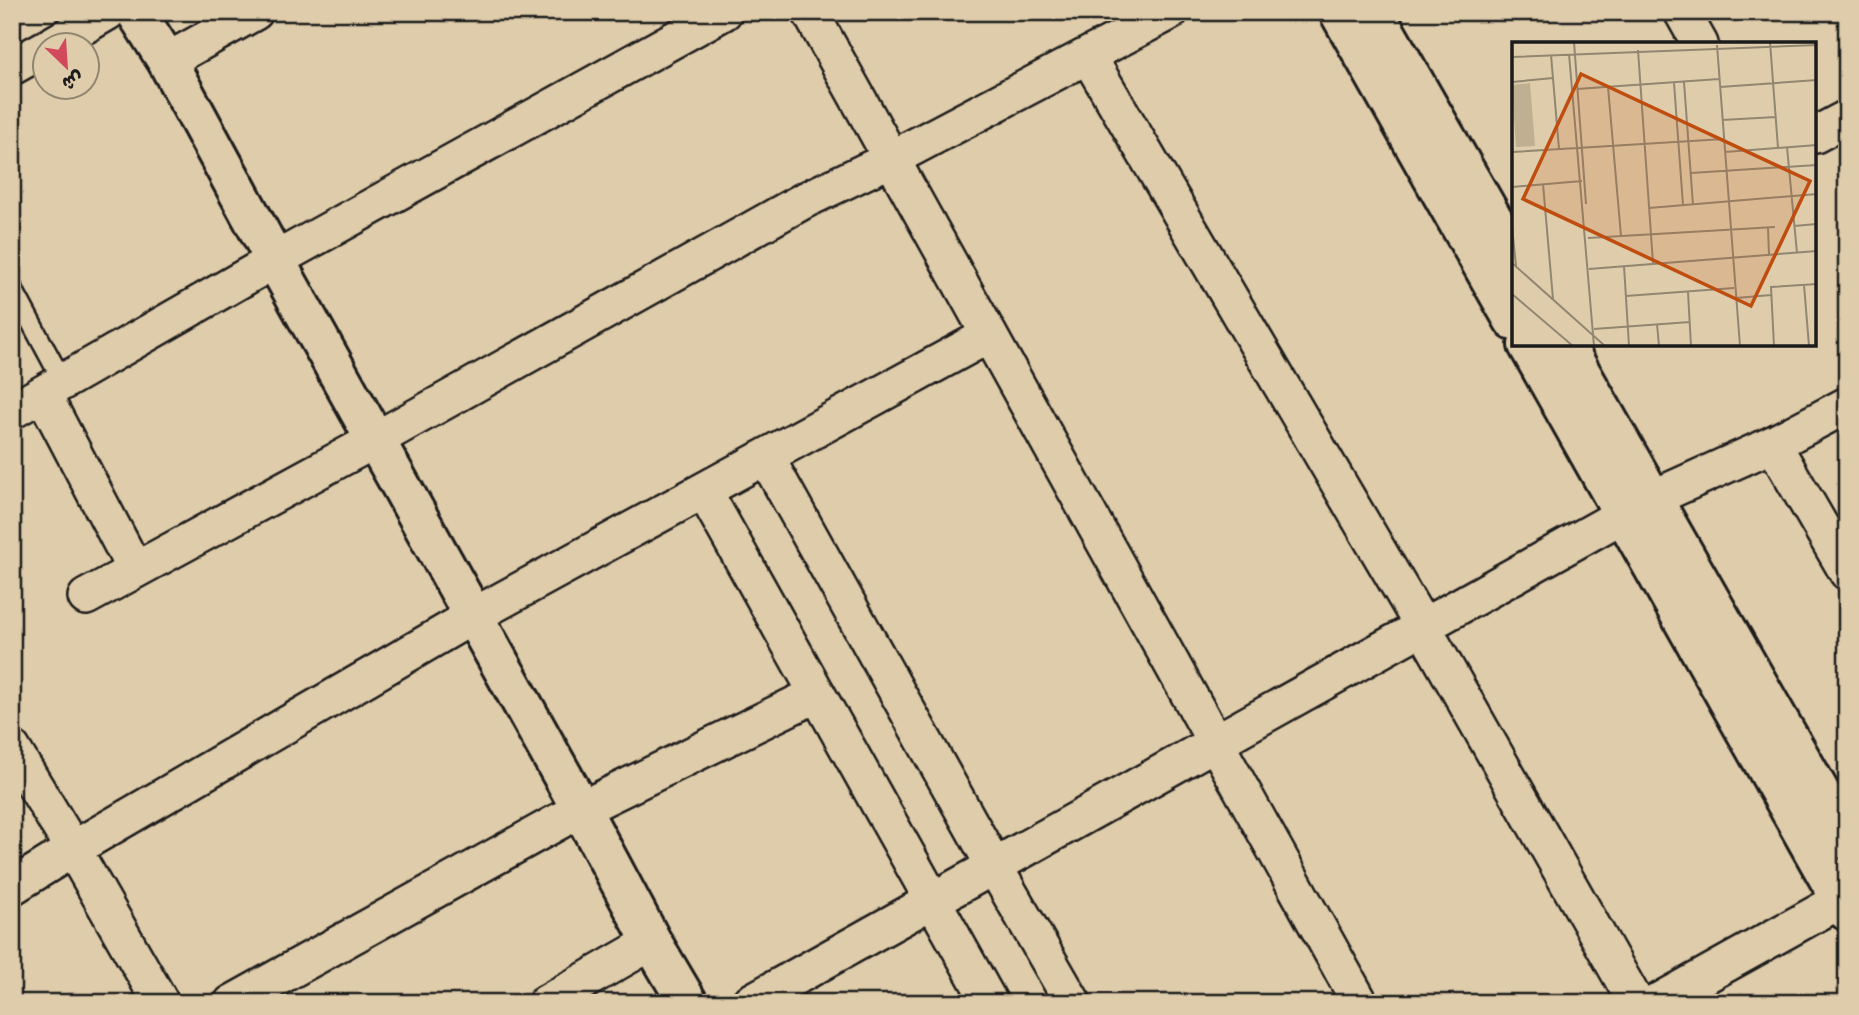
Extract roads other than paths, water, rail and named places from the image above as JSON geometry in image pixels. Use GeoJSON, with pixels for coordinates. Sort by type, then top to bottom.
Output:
{"type":"FeatureCollection","features":[{"type":"Feature","properties":{"kind":"street"},"geometry":{"type":"LineString","coordinates":[[167,61],[255,12]]}},
{"type":"Feature","properties":{"kind":"street"},"geometry":{"type":"LineString","coordinates":[[12,411],[275,260],[724,12]]}},
{"type":"Feature","properties":{"kind":"street"},"geometry":{"type":"LineString","coordinates":[[810,12],[1360,1003]]}},
{"type":"Feature","properties":{"kind":"street"},"geometry":{"type":"LineString","coordinates":[[86,597],[803,201],[891,159],[1170,12]]}},
{"type":"Feature","properties":{"kind":"street"},"geometry":{"type":"LineString","coordinates":[[1339,12],[1512,311]]}},
{"type":"Feature","properties":{"kind":"street"},"geometry":{"type":"LineString","coordinates":[[1374,12],[1512,253]]}},
{"type":"Feature","properties":{"kind":"street"},"geometry":{"type":"LineString","coordinates":[[1682,12],[1699,42]]}},
{"type":"Feature","properties":{"kind":"street"},"geometry":{"type":"LineString","coordinates":[[84,32],[130,13],[167,61],[688,1003]]}},
{"type":"Feature","properties":{"kind":"street"},"geometry":{"type":"LineString","coordinates":[[1088,55],[1423,627],[1636,1003]]}},
{"type":"Feature","properties":{"kind":"street"},"geometry":{"type":"LineString","coordinates":[[12,67],[32,56]]}},
{"type":"Feature","properties":{"kind":"street"},"geometry":{"type":"LineString","coordinates":[[1817,134],[1847,118]]}},
{"type":"Feature","properties":{"kind":"street"},"geometry":{"type":"LineString","coordinates":[[12,887],[473,616],[989,335]]}},
{"type":"Feature","properties":{"kind":"street"},"geometry":{"type":"LineString","coordinates":[[1529,346],[1638,506],[1847,840]]}},
{"type":"Feature","properties":{"kind":"street"},"geometry":{"type":"LineString","coordinates":[[1565,346],[1638,506],[1844,906],[1656,1003]]}},
{"type":"Feature","properties":{"kind":"street"},"geometry":{"type":"LineString","coordinates":[[53,388],[135,570]]}},
{"type":"Feature","properties":{"kind":"street"},"geometry":{"type":"LineString","coordinates":[[749,1003],[1638,506],[1773,444],[1847,405]]}},
{"type":"Feature","properties":{"kind":"street"},"geometry":{"type":"LineString","coordinates":[[1773,444],[1847,572]]}},
{"type":"Feature","properties":{"kind":"street"},"geometry":{"type":"LineString","coordinates":[[766,457],[1073,1003]]}},
{"type":"Feature","properties":{"kind":"street"},"geometry":{"type":"LineString","coordinates":[[704,491],[990,1003]]}},
{"type":"Feature","properties":{"kind":"street"},"geometry":{"type":"LineString","coordinates":[[232,1003],[581,809],[817,694]]}},
{"type":"Feature","properties":{"kind":"street"},"geometry":{"type":"LineString","coordinates":[[12,748],[161,1003]]}},
{"type":"Feature","properties":{"kind":"street"},"geometry":{"type":"LineString","coordinates":[[546,1003],[652,942]]}},
{"type":"Feature","properties":{"kind":"lane"},"geometry":{"type":"LineString","coordinates":[[12,287],[53,388]]}}]}
